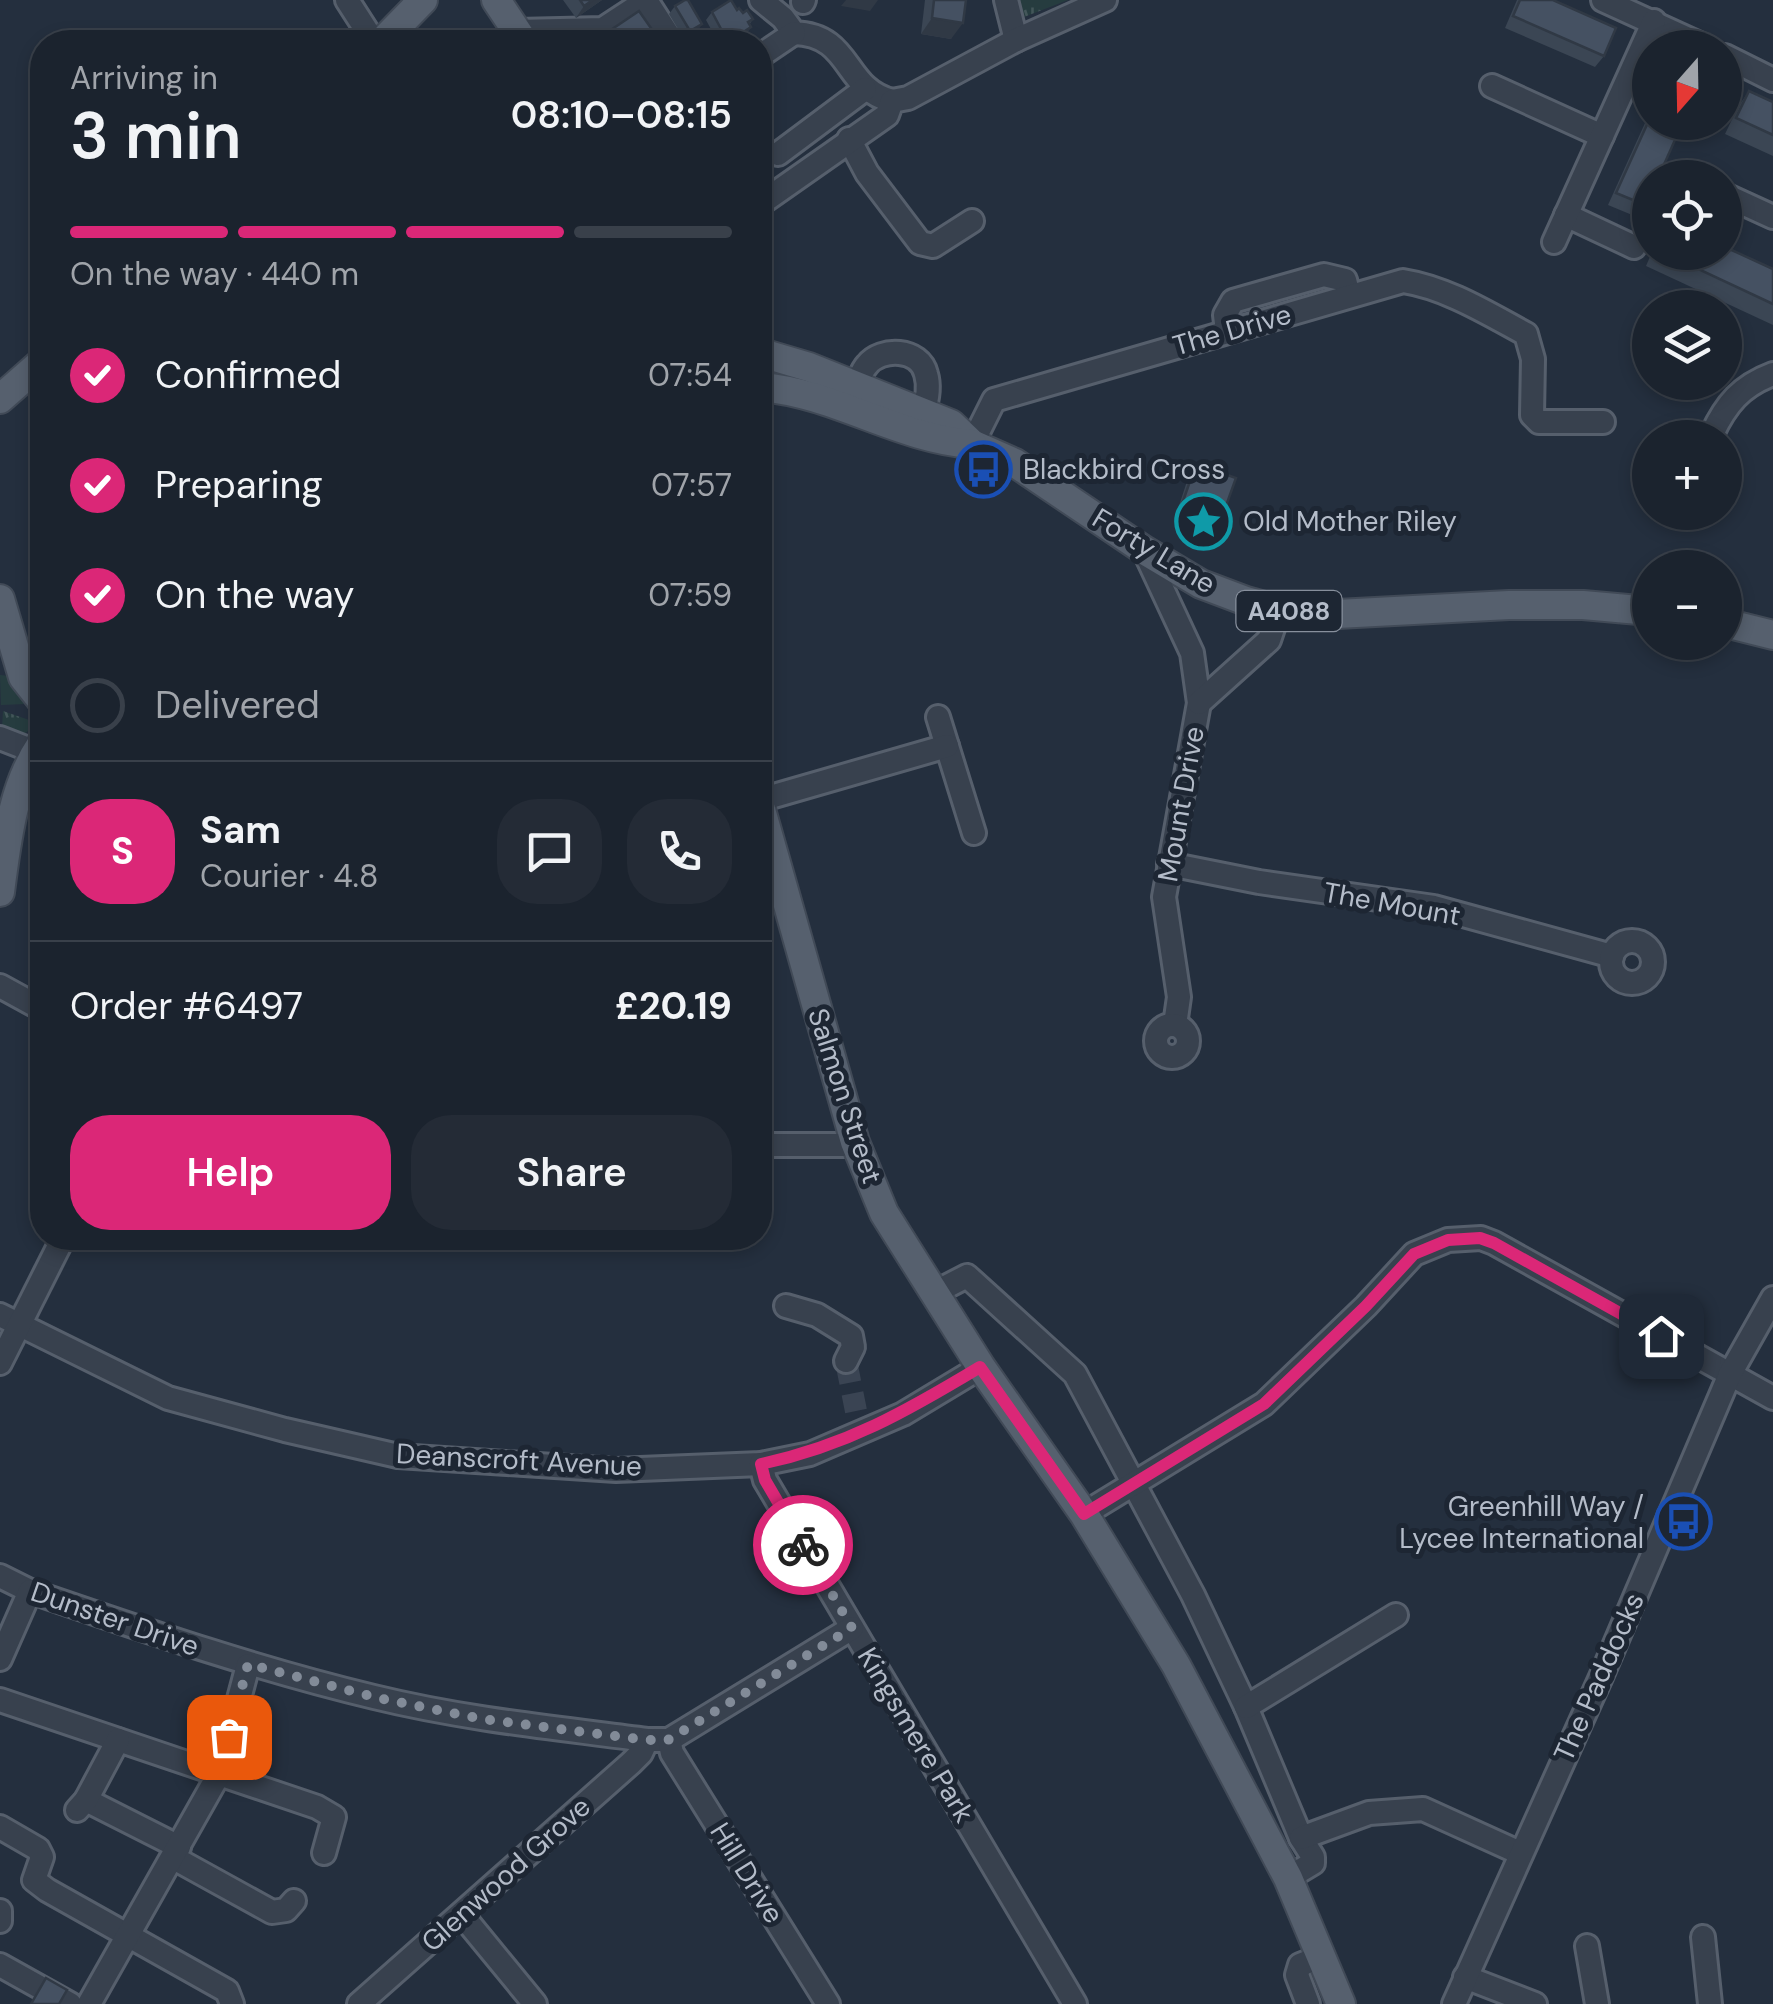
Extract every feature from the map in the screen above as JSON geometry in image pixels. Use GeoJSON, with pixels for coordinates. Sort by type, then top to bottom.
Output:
{"type":"FeatureCollection","features":[{"type":"Feature","properties":{"kind":"main road"},"geometry":{"type":"LineString","coordinates":[[391,30],[423,0]]}},
{"type":"Feature","properties":{"kind":"main road"},"geometry":{"type":"LineString","coordinates":[[496,0],[515,30]]}},
{"type":"Feature","properties":{"kind":"main road","name":"Forty Lane"},"geometry":{"type":"LineString","coordinates":[[772,355],[951,424],[972,444]]}},
{"type":"Feature","properties":{"kind":"main road"},"geometry":{"type":"LineString","coordinates":[[0,400],[30,373]]}},
{"type":"Feature","properties":{"kind":"main road","name":"Forty Lane"},"geometry":{"type":"LineString","coordinates":[[772,389],[812,395],[940,442],[972,444],[1015,462],[1201,584],[1280,610],[1343,615],[1546,604],[1632,609]]}},
{"type":"Feature","properties":{"kind":"main road"},"geometry":{"type":"LineString","coordinates":[[0,599],[23,678],[30,686]]}},
{"type":"Feature","properties":{"kind":"main road"},"geometry":{"type":"LineString","coordinates":[[1742,627],[1773,634]]}},
{"type":"Feature","properties":{"kind":"main road"},"geometry":{"type":"LineString","coordinates":[[0,892],[4,826],[30,766]]}},
{"type":"Feature","properties":{"kind":"main road","name":"Salmon Street"},"geometry":{"type":"LineString","coordinates":[[772,846],[855,1142],[884,1213],[980,1367],[1084,1514],[1176,1665],[1288,1878],[1341,2004]]}},
{"type":"Feature","properties":{"kind":"street"},"geometry":{"type":"LineString","coordinates":[[347,0],[377,30]]}},
{"type":"Feature","properties":{"kind":"street"},"geometry":{"type":"LineString","coordinates":[[761,0],[794,32]]}},
{"type":"Feature","properties":{"kind":"street"},"geometry":{"type":"LineString","coordinates":[[1006,0],[1016,40]]}},
{"type":"Feature","properties":{"kind":"street"},"geometry":{"type":"LineString","coordinates":[[772,48],[794,32],[812,33],[832,42],[866,89],[892,101],[908,98],[1016,40],[1105,0]]}},
{"type":"Feature","properties":{"kind":"street"},"geometry":{"type":"LineString","coordinates":[[1603,0],[1672,30]]}},
{"type":"Feature","properties":{"kind":"street"},"geometry":{"type":"LineString","coordinates":[[585,30],[603,28],[644,2],[665,30]]}},
{"type":"Feature","properties":{"kind":"street"},"geometry":{"type":"LineString","coordinates":[[1554,242],[1654,21]]}},
{"type":"Feature","properties":{"kind":"street"},"geometry":{"type":"LineString","coordinates":[[1742,64],[1773,80]]}},
{"type":"Feature","properties":{"kind":"street"},"geometry":{"type":"LineString","coordinates":[[1492,86],[1602,136]]}},
{"type":"Feature","properties":{"kind":"street"},"geometry":{"type":"LineString","coordinates":[[778,154],[866,89]]}},
{"type":"Feature","properties":{"kind":"street"},"geometry":{"type":"LineString","coordinates":[[772,195],[887,115],[892,101]]}},
{"type":"Feature","properties":{"kind":"street"},"geometry":{"type":"LineString","coordinates":[[850,139],[867,173],[920,243],[933,246],[972,221]]}},
{"type":"Feature","properties":{"kind":"street"},"geometry":{"type":"LineString","coordinates":[[1742,203],[1773,217]]}},
{"type":"Feature","properties":{"kind":"street"},"geometry":{"type":"LineString","coordinates":[[1566,215],[1632,246]]}},
{"type":"Feature","properties":{"kind":"street","name":"The Drive"},"geometry":{"type":"LineString","coordinates":[[972,444],[994,400],[1403,281],[1423,284],[1473,305],[1526,334],[1533,358],[1532,415],[1540,422],[1603,422]]}},
{"type":"Feature","properties":{"kind":"street"},"geometry":{"type":"LineString","coordinates":[[856,386],[867,364],[882,353],[912,357],[927,374],[923,413]]}},
{"type":"Feature","properties":{"kind":"street"},"geometry":{"type":"LineString","coordinates":[[1720,420],[1744,387],[1773,374]]}},
{"type":"Feature","properties":{"kind":"street","name":"Mount Drive"},"geometry":{"type":"LineString","coordinates":[[1144,550],[1192,652],[1199,703],[1164,897],[1179,997],[1175,1024]]}},
{"type":"Feature","properties":{"kind":"street","name":"Mount Drive"},"geometry":{"type":"LineString","coordinates":[[1199,703],[1269,640],[1280,610]]}},
{"type":"Feature","properties":{"kind":"street"},"geometry":{"type":"LineString","coordinates":[[938,717],[974,833]]}},
{"type":"Feature","properties":{"kind":"street"},"geometry":{"type":"LineString","coordinates":[[0,738],[30,745]]}},
{"type":"Feature","properties":{"kind":"street"},"geometry":{"type":"LineString","coordinates":[[772,799],[948,746]]}},
{"type":"Feature","properties":{"kind":"street","name":"The Mount"},"geometry":{"type":"LineString","coordinates":[[1170,864],[1258,882],[1434,907],[1612,956]]}},
{"type":"Feature","properties":{"kind":"street"},"geometry":{"type":"LineString","coordinates":[[0,986],[30,1002]]}},
{"type":"Feature","properties":{"kind":"street"},"geometry":{"type":"LineString","coordinates":[[772,1145],[842,1146],[855,1142]]}},
{"type":"Feature","properties":{"kind":"street"},"geometry":{"type":"LineString","coordinates":[[1084,1514],[1264,1404],[1414,1254],[1448,1240],[1480,1238],[1494,1243],[1773,1398]]}},
{"type":"Feature","properties":{"kind":"street"},"geometry":{"type":"LineString","coordinates":[[0,1363],[9,1320],[55,1250]]}},
{"type":"Feature","properties":{"kind":"street"},"geometry":{"type":"LineString","coordinates":[[934,1293],[967,1276],[1075,1374],[1193,1596],[1314,1861],[1288,1878]]}},
{"type":"Feature","properties":{"kind":"street","name":"The Paddocks"},"geometry":{"type":"LineString","coordinates":[[1454,2004],[1601,1677],[1730,1374],[1773,1298]]}},
{"type":"Feature","properties":{"kind":"street"},"geometry":{"type":"LineString","coordinates":[[786,1306],[817,1315],[850,1336],[854,1347],[846,1361]]}},
{"type":"Feature","properties":{"kind":"street","name":"Deanscroft Avenue"},"geometry":{"type":"LineString","coordinates":[[9,1320],[168,1398],[285,1430],[398,1456],[616,1470],[761,1464],[810,1454],[858,1423],[903,1414],[980,1367]]}},
{"type":"Feature","properties":{"kind":"street","name":"Kingsmere Park"},"geometry":{"type":"LineString","coordinates":[[761,1464],[765,1480],[1075,2004]]}},
{"type":"Feature","properties":{"kind":"street","name":"Dunster Drive"},"geometry":{"type":"LineString","coordinates":[[0,1576],[30,1591],[248,1664],[378,1698],[482,1719],[658,1740]]}},
{"type":"Feature","properties":{"kind":"street"},"geometry":{"type":"LineString","coordinates":[[0,1658],[30,1591]]}},
{"type":"Feature","properties":{"kind":"street"},"geometry":{"type":"LineString","coordinates":[[1246,1707],[1396,1615]]}},
{"type":"Feature","properties":{"kind":"street"},"geometry":{"type":"LineString","coordinates":[[658,1740],[852,1628]]}},
{"type":"Feature","properties":{"kind":"street"},"geometry":{"type":"LineString","coordinates":[[89,2004],[220,1774],[248,1664]]}},
{"type":"Feature","properties":{"kind":"street"},"geometry":{"type":"LineString","coordinates":[[0,1700],[317,1806],[334,1817],[324,1853]]}},
{"type":"Feature","properties":{"kind":"street"},"geometry":{"type":"LineString","coordinates":[[118,1740],[82,1805],[176,1852],[272,1912],[286,1910],[294,1900]]}},
{"type":"Feature","properties":{"kind":"street","name":"Glenwood Grove"},"geometry":{"type":"LineString","coordinates":[[358,2004],[658,1740]]}},
{"type":"Feature","properties":{"kind":"street","name":"Hill Drive"},"geometry":{"type":"LineString","coordinates":[[658,1740],[672,1752],[828,2004]]}},
{"type":"Feature","properties":{"kind":"street"},"geometry":{"type":"LineString","coordinates":[[1302,1838],[1370,1813],[1424,1809],[1520,1854]]}},
{"type":"Feature","properties":{"kind":"street"},"geometry":{"type":"LineString","coordinates":[[0,1827],[38,1849],[42,1857],[34,1880],[47,1890],[227,1991],[232,2004]]}},
{"type":"Feature","properties":{"kind":"street"},"geometry":{"type":"LineString","coordinates":[[0,1911],[0,1921]]}},
{"type":"Feature","properties":{"kind":"street"},"geometry":{"type":"LineString","coordinates":[[462,1915],[535,2004]]}},
{"type":"Feature","properties":{"kind":"street"},"geometry":{"type":"LineString","coordinates":[[1704,1937],[1710,2004]]}},
{"type":"Feature","properties":{"kind":"street"},"geometry":{"type":"LineString","coordinates":[[1587,1946],[1597,2004]]}},
{"type":"Feature","properties":{"kind":"street"},"geometry":{"type":"LineString","coordinates":[[1308,2004],[1297,1975],[1300,1964],[1320,1957]]}},
{"type":"Feature","properties":{"kind":"street"},"geometry":{"type":"LineString","coordinates":[[0,1965],[70,2004]]}},
{"type":"Feature","properties":{"kind":"street"},"geometry":{"type":"LineString","coordinates":[[1466,1977],[1536,2004]]}},
{"type":"Feature","properties":{"kind":"green space"},"geometry":{"type":"Polygon","coordinates":[[[1015,0],[1068,0],[1024,17],[1014,7],[1015,0]]]}},
{"type":"Feature","properties":{"kind":"green space"},"geometry":{"type":"Polygon","coordinates":[[[0,675],[9,676],[24,704],[1,705],[0,675]]]}},
{"type":"Feature","properties":{"kind":"green space"},"geometry":{"type":"Polygon","coordinates":[[[3,711],[30,720],[28,731],[22,736],[2,728],[3,711]]]}},
{"type":"Feature","properties":{"kind":"building"},"geometry":{"type":"Polygon","coordinates":[[[688,0],[702,24],[689,30],[675,6],[688,0]]]}},
{"type":"Feature","properties":{"kind":"building"},"geometry":{"type":"Polygon","coordinates":[[[731,0],[737,10],[747,10],[753,19],[748,22],[751,27],[722,30],[712,12],[731,0]]]}},
{"type":"Feature","properties":{"kind":"building"},"geometry":{"type":"Polygon","coordinates":[[[934,0],[966,0],[963,23],[932,18],[934,0]]]}},
{"type":"Feature","properties":{"kind":"building"},"geometry":{"type":"Polygon","coordinates":[[[1520,0],[1553,0],[1616,28],[1604,56],[1513,16],[1520,0]]]}},
{"type":"Feature","properties":{"kind":"building"},"geometry":{"type":"Polygon","coordinates":[[[639,11],[652,30],[611,30],[639,11]]]}},
{"type":"Feature","properties":{"kind":"building"},"geometry":{"type":"Polygon","coordinates":[[[1749,91],[1773,102],[1773,135],[1742,121],[1742,106],[1749,91]]]}},
{"type":"Feature","properties":{"kind":"building"},"geometry":{"type":"Polygon","coordinates":[[[1640,140],[1675,140],[1666,160],[1632,160],[1632,200],[1616,193],[1640,140]]]}},
{"type":"Feature","properties":{"kind":"building"},"geometry":{"type":"Polygon","coordinates":[[[1742,255],[1773,269],[1773,304],[1700,270],[1742,270],[1742,255]]]}},
{"type":"Feature","properties":{"kind":"building"},"geometry":{"type":"Polygon","coordinates":[[[1196,464],[1236,478],[1222,517],[1205,511],[1208,504],[1200,502],[1198,509],[1182,504],[1196,464]]]}},
{"type":"Feature","properties":{"kind":"building"},"geometry":{"type":"Polygon","coordinates":[[[46,1978],[67,1990],[59,2004],[31,2004],[46,1978]]]}},
{"type":"Feature","properties":{"kind":"tunnel"},"geometry":{"type":"LineString","coordinates":[[846,1361],[856,1411]]}},
{"type":"Feature","properties":{"kind":"way so far"},"geometry":{"type":"LineString","coordinates":[[229,1737],[248,1664],[378,1698],[482,1719],[668,1740],[852,1628],[803,1545]]}},
{"type":"Feature","properties":{"kind":"place","name":"Blackbird Cross"},"geometry":{"type":"Point","coordinates":[984,469]}},
{"type":"Feature","properties":{"kind":"place","name":"Old Mother Riley"},"geometry":{"type":"Point","coordinates":[1204,521]}},
{"type":"Feature","properties":{"kind":"place","name":"Greenhill Way / Lycee International"},"geometry":{"type":"Point","coordinates":[1683,1522]}},
{"type":"Feature","properties":{"kind":"route"},"geometry":{"type":"LineString","coordinates":[[803,1545],[765,1480],[761,1464],[810,1454],[861,1434],[903,1414],[980,1367],[1084,1514],[1264,1404],[1414,1254],[1448,1240],[1480,1238],[1494,1243],[1661,1336]]}}]}
